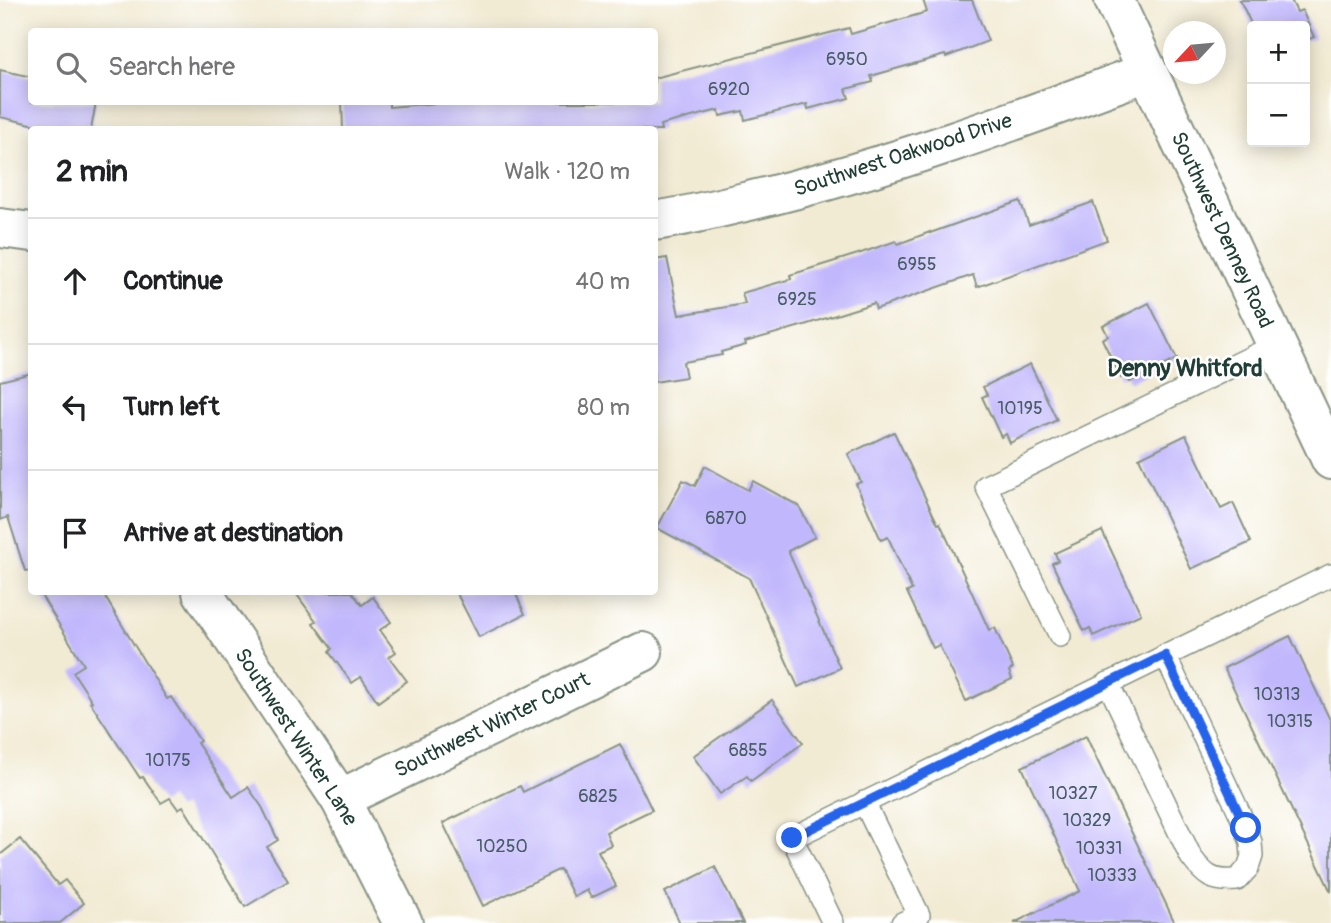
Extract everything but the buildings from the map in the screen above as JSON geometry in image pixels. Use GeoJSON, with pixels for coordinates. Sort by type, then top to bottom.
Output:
{"type":"FeatureCollection","features":[{"type":"Feature","properties":{"kind":"street","name":"Southwest Denney Road"},"geometry":{"type":"LineString","coordinates":[[1114,0],[1276,345],[1328,448]]}},
{"type":"Feature","properties":{"kind":"street","name":"Southwest Oakwood Drive"},"geometry":{"type":"LineString","coordinates":[[658,220],[815,185],[898,161],[1147,72]]}},
{"type":"Feature","properties":{"kind":"street"},"geometry":{"type":"LineString","coordinates":[[0,228],[28,232]]}},
{"type":"Feature","properties":{"kind":"street","name":"Southwest Winter Lane"},"geometry":{"type":"LineString","coordinates":[[204,595],[340,799],[403,923]]}},
{"type":"Feature","properties":{"kind":"street","name":"Southwest Winter Court"},"geometry":{"type":"LineString","coordinates":[[340,799],[643,652]]}},
{"type":"Feature","properties":{"kind":"lane"},"geometry":{"type":"LineString","coordinates":[[1060,636],[986,486],[1276,345]]}},
{"type":"Feature","properties":{"kind":"lane"},"geometry":{"type":"LineString","coordinates":[[833,923],[792,838],[1331,575]]}},
{"type":"Feature","properties":{"kind":"lane"},"geometry":{"type":"LineString","coordinates":[[1108,683],[1191,857],[1203,872],[1213,879],[1237,880],[1248,867],[1252,856],[1251,842],[1165,655]]}},
{"type":"Feature","properties":{"kind":"lane"},"geometry":{"type":"LineString","coordinates":[[864,802],[919,915],[902,923]]}},
{"type":"Feature","properties":{"kind":"district","name":"Denny Whitford"},"geometry":{"type":"Point","coordinates":[1185,368]}},
{"type":"Feature","properties":{"kind":"route"},"geometry":{"type":"LineString","coordinates":[[792,838],[1165,655],[1246,828]]}}]}
